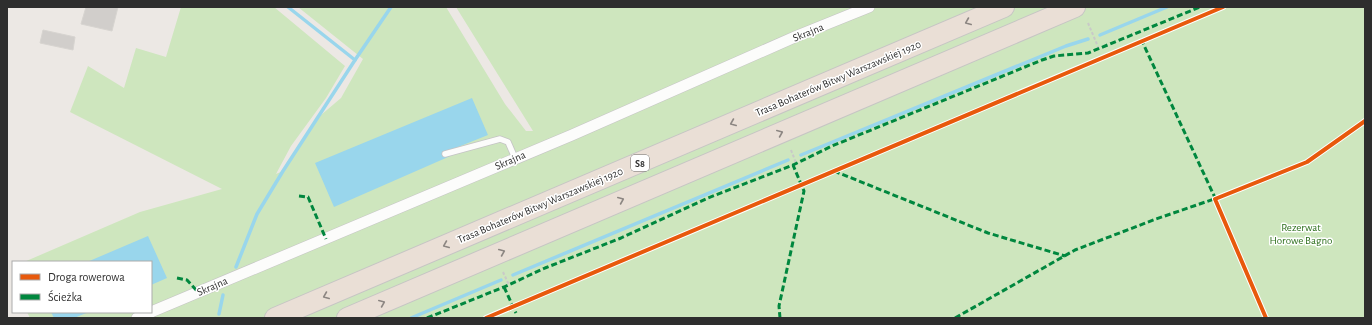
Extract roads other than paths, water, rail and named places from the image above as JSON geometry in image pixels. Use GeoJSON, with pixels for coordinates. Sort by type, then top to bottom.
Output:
{"type":"FeatureCollection","features":[{"type":"Feature","properties":{"kind":"highway","name":"Trasa Bohaterów Bitwy Warszawskiej 1920"},"geometry":{"type":"LineString","coordinates":[[275,318],[1004,7]]}},
{"type":"Feature","properties":{"kind":"highway","name":"S8"},"geometry":{"type":"LineString","coordinates":[[346,318],[1075,7]]}},
{"type":"Feature","properties":{"kind":"street","name":"Skrajna"},"geometry":{"type":"LineString","coordinates":[[152,312],[515,158],[797,36],[869,7]]}},
{"type":"Feature","properties":{"kind":"street","name":"Skrajna"},"geometry":{"type":"LineString","coordinates":[[136,318],[148,313]]}},
{"type":"Feature","properties":{"kind":"lane"},"geometry":{"type":"LineString","coordinates":[[445,154],[500,139],[508,142],[515,158]]}},
{"type":"Feature","properties":{"kind":"water"},"geometry":{"type":"Polygon","coordinates":[[[472,98],[488,135],[453,149],[455,154],[334,207],[315,163],[472,98]]]}},
{"type":"Feature","properties":{"kind":"water"},"geometry":{"type":"Polygon","coordinates":[[[148,236],[167,278],[152,285],[152,261],[89,261],[148,236]]]}},
{"type":"Feature","properties":{"kind":"water"},"geometry":{"type":"Polygon","coordinates":[[[52,313],[86,313],[74,318],[54,318],[52,313]]]}},
{"type":"Feature","properties":{"kind":"waterway"},"geometry":{"type":"LineString","coordinates":[[236,267],[257,214],[355,60],[288,7]]}},
{"type":"Feature","properties":{"kind":"waterway"},"geometry":{"type":"LineString","coordinates":[[355,60],[391,7]]}},
{"type":"Feature","properties":{"kind":"waterway"},"geometry":{"type":"LineString","coordinates":[[1100,35],[1167,7]]}},
{"type":"Feature","properties":{"kind":"waterway"},"geometry":{"type":"LineString","coordinates":[[801,155],[1066,46],[1088,39]]}},
{"type":"Feature","properties":{"kind":"waterway"},"geometry":{"type":"LineString","coordinates":[[513,275],[788,160]]}},
{"type":"Feature","properties":{"kind":"waterway"},"geometry":{"type":"LineString","coordinates":[[411,318],[501,280]]}},
{"type":"Feature","properties":{"kind":"waterway"},"geometry":{"type":"LineString","coordinates":[[219,314],[223,295]]}},
{"type":"Feature","properties":{"kind":"park label","name":"Rezerwat Horowe Bagno"},"geometry":{"type":"Point","coordinates":[1301,233]}}]}
